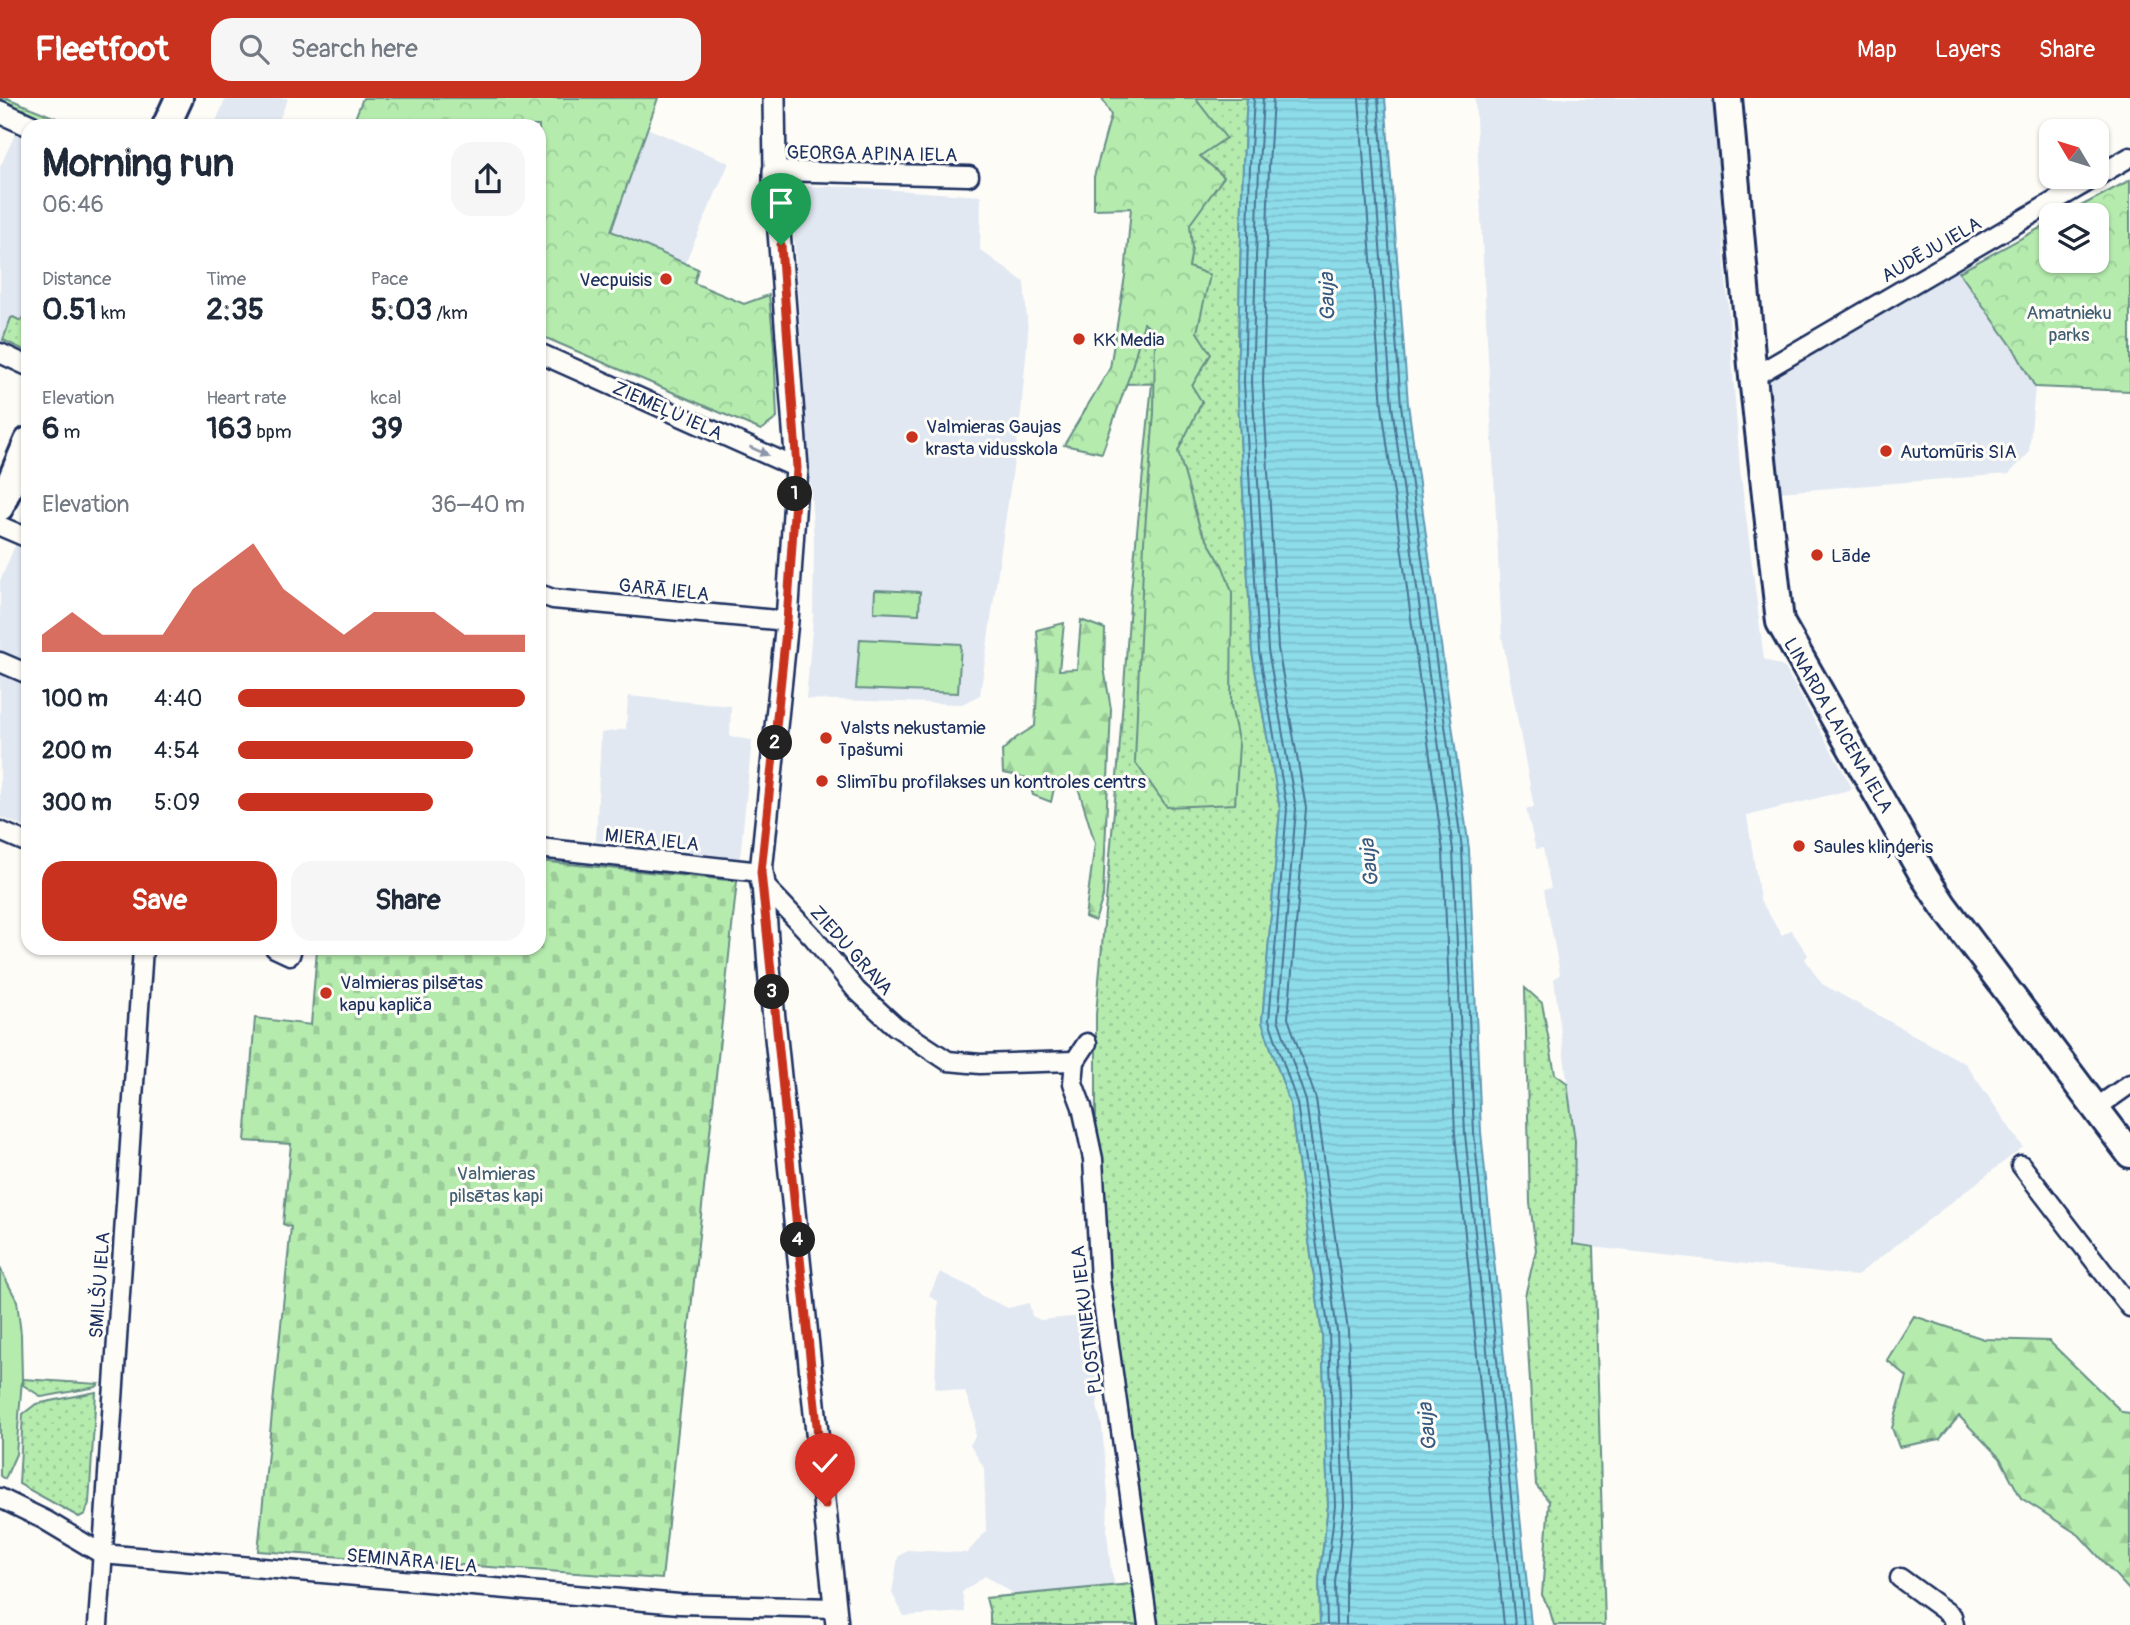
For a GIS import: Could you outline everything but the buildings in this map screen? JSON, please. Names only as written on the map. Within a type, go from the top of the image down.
[{"type":"main road","points":[[169,119],[179,98]]},
{"type":"main road","name":"LINARDA LAICENA IELA","points":[[1728,98],[1753,377],[1780,622],[1943,905],[2130,1154]]},
{"type":"main road","points":[[0,507],[21,458]]},
{"type":"street","points":[[774,98],[775,175],[797,468],[787,621],[762,878],[770,981],[836,1616]]},
{"type":"street","points":[[0,112],[21,121]]},
{"type":"street","name":"AUDĒJU IELA","points":[[1753,377],[2130,158]]},
{"type":"street","name":"GEORGA APIŅA IELA","points":[[775,175],[969,176]]},
{"type":"street","points":[[0,353],[21,363]]},
{"type":"street","name":"ZIEMEĻU IELA","points":[[546,356],[797,468]]},
{"type":"street","points":[[0,526],[21,535]]},
{"type":"street","name":"GARĀ IELA","points":[[546,596],[787,621]]},
{"type":"street","points":[[0,662],[21,671]]},
{"type":"street","points":[[0,831],[21,840]]},
{"type":"street","name":"MIERA IELA","points":[[546,849],[762,878]]},
{"type":"street","name":"ZIEDU GRAVA","points":[[762,878],[856,990],[895,1026],[948,1061],[981,1064],[1075,1061]]},
{"type":"street","name":"SMILŠU IELA","points":[[98,1625],[144,955]]},
{"type":"street","points":[[1075,1061],[1087,1043]]},
{"type":"street","name":"PLOSTNIEKU IELA","points":[[1075,1061],[1073,1083],[1082,1107],[1093,1159],[1100,1280],[1148,1625]]},
{"type":"street","points":[[2096,1108],[2130,1084]]},
{"type":"street","points":[[2021,1165],[2130,1307]]},
{"type":"street","name":"SEMINĀRA IELA","points":[[0,1498],[45,1520],[102,1554],[836,1616]]},
{"type":"street","points":[[1900,1578],[1952,1616],[1954,1625]]},
{"type":"shaded area","points":[[226,98],[288,99],[279,119],[217,119]]},
{"type":"shaded area","points":[[1475,98],[1713,98],[1740,469],[1764,659],[1785,668],[1853,789],[1747,816],[1760,900],[1782,935],[1791,930],[1808,955],[1805,959],[1822,984],[1966,1064],[2023,1147],[1856,1276],[1573,1245],[1575,1141],[1554,979],[1560,974],[1544,890],[1551,888],[1543,848],[1536,849],[1526,809],[1534,807],[1502,637]]},
{"type":"shaded area","points":[[21,121],[21,363],[0,353],[0,167]]},
{"type":"shaded area","points":[[647,128],[729,163],[685,263],[611,231]]},
{"type":"shaded area","name":"Valmieras Gaujas krasta vidusskola","points":[[791,186],[853,187],[981,196],[980,250],[1024,282],[1028,333],[1021,413],[980,695],[962,704],[806,699],[813,619],[814,541]]},
{"type":"shaded area","points":[[1952,262],[2014,349],[2035,387],[2029,453],[2009,474],[1766,493],[1753,377]]},
{"type":"shaded area","points":[[21,521],[21,825],[0,817],[0,581],[16,543]]},
{"type":"shaded area","points":[[628,696],[731,706],[730,737],[752,740],[740,858],[596,841],[601,733],[626,729]]},
{"type":"shaded area","points":[[940,1272],[1008,1308],[1029,1303],[1032,1316],[1040,1320],[1093,1315],[1100,1385],[1097,1406],[1102,1426],[1108,1496],[1107,1533],[1115,1585],[1016,1595],[985,1576],[962,1592],[965,1612],[904,1616],[892,1593],[898,1557],[907,1550],[967,1553],[986,1531],[984,1468],[970,1445],[975,1436],[975,1420],[965,1392],[935,1388],[938,1301],[929,1296]]},
{"type":"green space","points":[[0,98],[7,98],[58,119],[42,119],[0,101]]},
{"type":"green space","points":[[363,98],[658,98],[611,231],[698,269],[694,283],[744,304],[769,295],[777,418],[761,430],[546,338],[546,119],[355,119]]},
{"type":"green space","points":[[1102,98],[1195,98],[1226,138],[1200,156],[1224,177],[1190,224],[1192,249],[1189,267],[1210,275],[1197,332],[1211,354],[1192,386],[1202,402],[1178,451],[1200,528],[1223,567],[1232,592],[1231,706],[1239,745],[1235,804],[1167,807],[1135,762],[1144,542],[1154,413],[1155,333],[1144,323],[1130,374],[1102,453],[1064,445],[1110,368],[1125,276],[1131,208],[1094,209],[1094,177],[1111,115]]},
{"type":"green space","points":[[1125,98],[1247,98],[1237,382],[1252,652],[1280,809],[1262,1022],[1290,1104],[1322,1334],[1328,1506],[1319,1581],[1320,1625],[990,1625],[986,1598],[1141,1583],[1096,1281],[1096,1014],[1131,591],[1152,384],[1190,383],[1118,384],[1146,220]]},
{"type":"green space","name":"Amatnieku parks","points":[[2130,180],[2130,391],[2035,387],[2014,349],[1959,272],[2039,229],[2039,273],[2109,273],[2109,203],[2087,203]]},
{"type":"green space","points":[[11,318],[21,321],[21,349],[3,340]]},
{"type":"green space","points":[[875,590],[920,592],[919,614],[874,612]]},
{"type":"green space","points":[[1081,620],[1105,629],[1104,668],[1111,709],[1103,897],[1095,921],[1085,917],[1095,843],[1077,784],[1056,779],[1051,802],[1033,795],[1028,778],[1003,773],[1002,751],[1035,726],[1039,659],[1037,630],[1064,623],[1059,670],[1077,669]]},
{"type":"green space","points":[[860,639],[961,644],[958,693],[856,689]]},
{"type":"green space","name":"Valmieras pilsētas kapi","points":[[546,862],[737,881],[662,1579],[258,1551],[291,1227],[283,1224],[291,1144],[245,1141],[255,1018],[311,1025],[317,955],[546,955]]},
{"type":"green space","points":[[1525,988],[1542,1003],[1555,1074],[1567,1083],[1575,1141],[1573,1244],[1594,1247],[1605,1625],[1554,1625],[1542,1595],[1549,1501],[1536,1485],[1525,1296],[1536,1250],[1530,1203]]},
{"type":"green space","points":[[0,1268],[17,1301],[21,1334],[22,1379],[16,1454],[5,1479],[0,1476]]},
{"type":"green space","points":[[1914,1316],[1984,1339],[2049,1341],[2122,1412],[2130,1413],[2130,1591],[2079,1535],[2021,1498],[2000,1458],[1959,1416],[1940,1439],[1899,1447],[1892,1428],[1907,1377],[1887,1360]]},
{"type":"green space","points":[[23,1379],[99,1384],[96,1387],[42,1397],[23,1385]]},
{"type":"green space","points":[[96,1392],[89,1503],[85,1514],[79,1517],[19,1484],[23,1414],[36,1404]]},
{"type":"water","name":"Gauja","points":[[1247,98],[1385,98],[1408,404],[1469,849],[1481,1132],[1531,1625],[1320,1625],[1319,1581],[1328,1506],[1322,1334],[1290,1104],[1262,1022],[1280,809],[1252,652],[1237,382]]},
{"type":"place","name":"Vecpuisis","points":[[666,279]]},
{"type":"place","name":"KK Media","points":[[1079,339]]},
{"type":"place","name":"Valmieras Gaujas krasta vidusskola","points":[[912,437]]},
{"type":"place","name":"Automūris SIA","points":[[1886,451]]},
{"type":"place","name":"Lāde","points":[[1817,555]]},
{"type":"place","name":"Valsts nekustamie īpašumi","points":[[826,738]]},
{"type":"place","name":"Slimību profilakses un kontroles centrs","points":[[822,781]]},
{"type":"place","name":"Saules kliņģeris","points":[[1799,846]]},
{"type":"place","name":"Valmieras pilsētas kapu kapliča","points":[[326,993]]},
{"type":"route","points":[[781,245],[797,468],[787,621],[761,872],[825,1505]]}]
